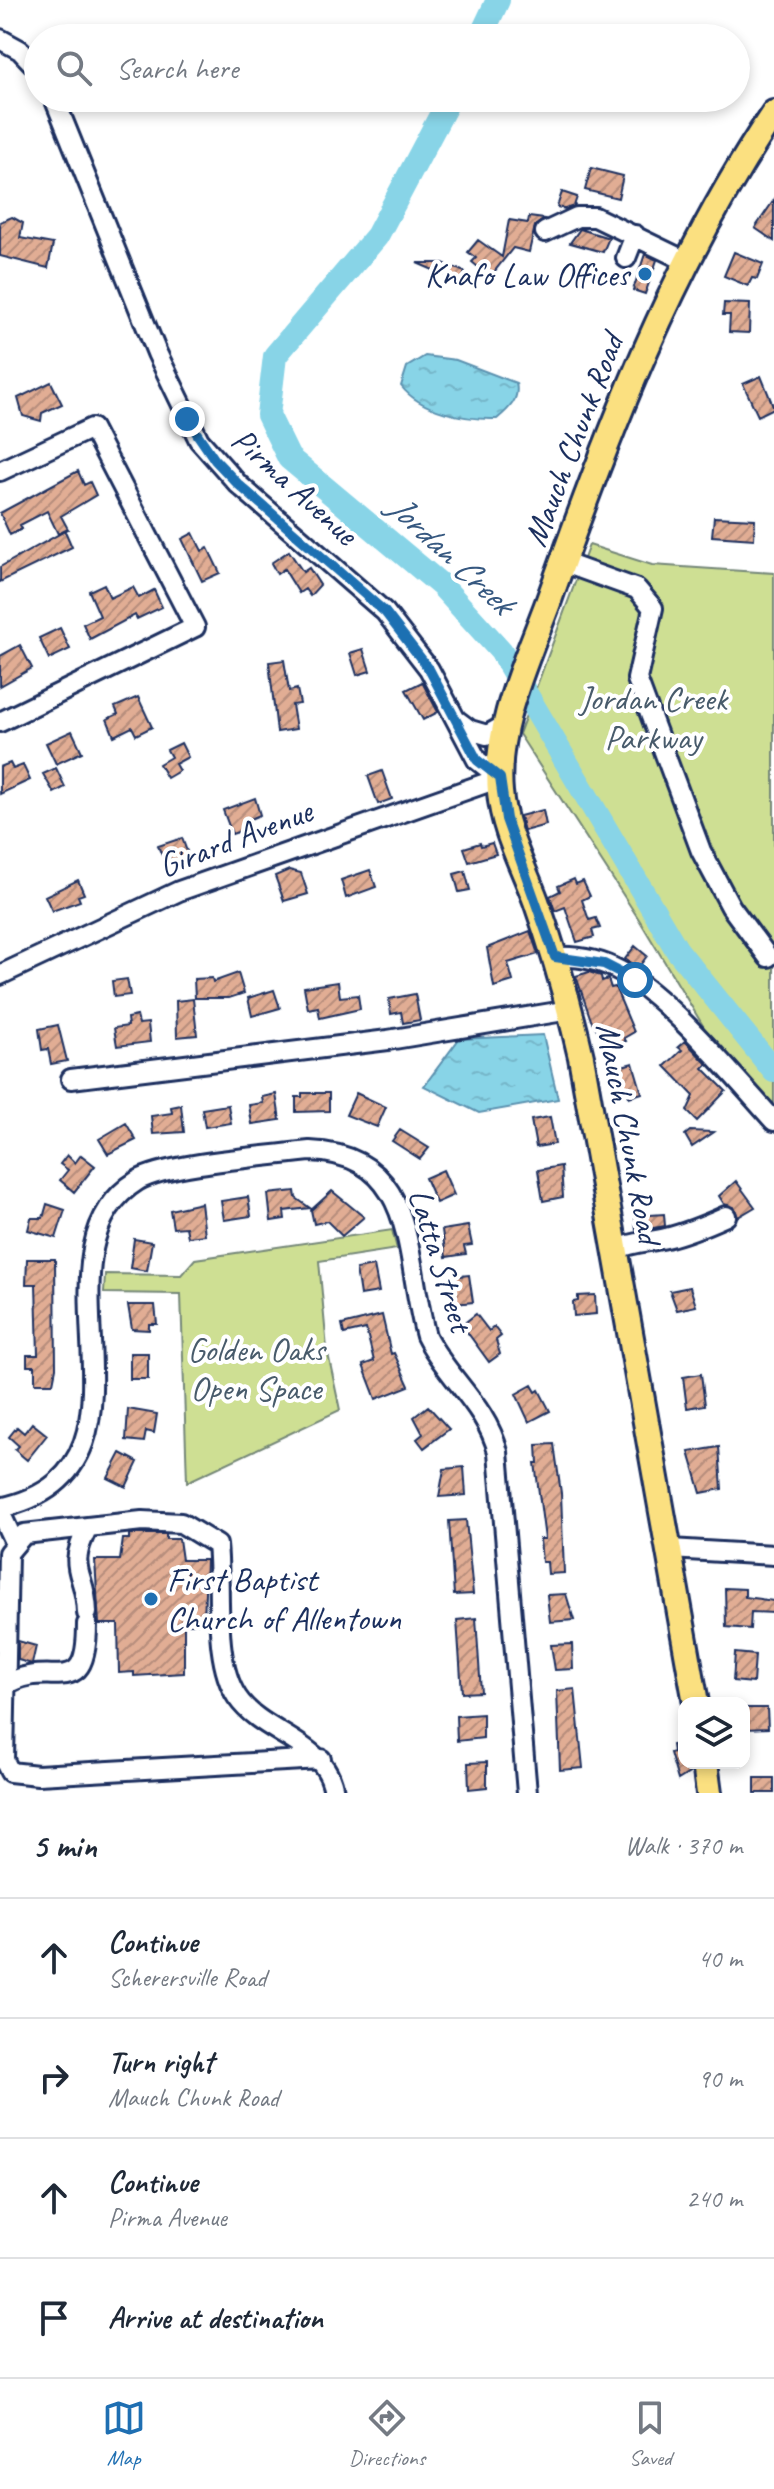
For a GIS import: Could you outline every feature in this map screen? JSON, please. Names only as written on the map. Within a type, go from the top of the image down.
[{"type":"main road","name":"Mauch Chunk Road","points":[[695,1697],[617,1249],[570,1010],[555,957],[506,819],[500,778],[505,725],[636,366],[709,216],[774,113]]},
{"type":"main road","points":[[706,1769],[709,1793]]},
{"type":"street","points":[[0,39],[24,54]]},
{"type":"street","name":"Pirma Avenue","points":[[60,112],[157,353],[199,440],[238,484],[385,612],[429,669],[477,760],[500,778]]},
{"type":"street","points":[[545,232],[577,217],[595,217],[686,261]]},
{"type":"street","points":[[626,258],[635,235]]},
{"type":"street","points":[[0,471],[92,428],[195,627],[0,722]]},
{"type":"street","points":[[562,562],[637,589],[653,608],[637,679],[701,851],[731,907],[768,957]]},
{"type":"street","points":[[458,721],[470,730],[487,735],[505,725]]},
{"type":"street","name":"Girard Avenue","points":[[0,975],[179,891],[500,778]]},
{"type":"street","points":[[555,957],[604,964],[635,980],[682,1023],[774,1121]]},
{"type":"street","points":[[71,1079],[388,1040],[570,1010]]},
{"type":"street","name":"Latta Street","points":[[0,1510],[52,1486],[67,1472],[86,1438],[92,1398],[94,1251],[105,1214],[123,1192],[152,1174],[310,1151],[331,1152],[362,1163],[386,1184],[401,1213],[426,1336],[434,1352],[482,1412],[498,1452],[527,1793]]},
{"type":"street","points":[[617,1249],[633,1242],[693,1230],[726,1216]]},
{"type":"street","points":[[0,1510],[15,1544]]},
{"type":"street","points":[[321,1759],[38,1775],[10,1772],[4,1760],[8,1553],[24,1534],[142,1521],[181,1523],[217,1545],[222,1659],[237,1697],[272,1728],[321,1759],[333,1779],[334,1793]]},
{"type":"street","points":[[4,1686],[20,1675],[75,1672],[83,1665],[87,1654],[87,1618],[82,1580],[75,1568],[75,1552],[88,1527]]},
{"type":"street","points":[[670,1549],[774,1555]]},
{"type":"street","points":[[266,1762],[274,1744],[272,1728]]},
{"type":"green space","name":"Jordan Creek Parkway","points":[[589,545],[652,565],[774,573],[774,1105],[705,1029],[640,921],[519,734]]},
{"type":"green space","name":"Golden Oaks Open Space","points":[[392,1230],[397,1249],[319,1261],[327,1349],[340,1410],[187,1482],[181,1294],[104,1293],[105,1274],[181,1275],[195,1259]]},
{"type":"water","points":[[425,356],[456,360],[516,383],[515,399],[497,419],[458,416],[432,408],[401,386],[407,367]]},
{"type":"water","points":[[543,1035],[558,1099],[479,1113],[424,1086],[459,1039]]},
{"type":"building","points":[[591,168],[623,176],[618,198],[585,190]]},
{"type":"building","points":[[562,192],[577,197],[574,206],[565,209],[557,207]]},
{"type":"building","points":[[774,200],[774,241],[755,228]]},
{"type":"building","points":[[12,217],[23,223],[20,238],[53,244],[48,268],[0,256],[0,222]]},
{"type":"building","points":[[529,217],[544,219],[535,226],[529,252],[513,248],[490,277],[472,262],[476,258],[468,252],[478,240],[502,257],[509,220],[528,223]]},
{"type":"building","points":[[580,229],[609,238],[603,252],[570,243]]},
{"type":"building","points":[[734,252],[763,264],[757,279],[752,278],[748,286],[724,276]]},
{"type":"building","name":"Knafo Law Offices","points":[[645,254],[657,260],[645,294],[633,290]]},
{"type":"building","points":[[417,263],[443,263],[465,272],[461,282]]},
{"type":"building","points":[[724,303],[750,304],[749,333],[729,332],[730,315],[723,315]]},
{"type":"building","points":[[761,376],[774,408],[758,416],[743,384]]},
{"type":"building","points":[[51,382],[62,404],[42,413],[41,421],[23,416],[18,398]]},
{"type":"building","points":[[78,471],[84,485],[90,482],[96,495],[61,516],[68,529],[58,534],[47,511],[20,525],[22,529],[10,535],[0,513]]},
{"type":"building","points":[[714,517],[755,519],[754,539],[712,536]]},
{"type":"building","points":[[65,531],[72,547],[0,582],[0,567]]},
{"type":"building","points":[[193,533],[202,551],[208,548],[220,573],[202,581],[182,539]]},
{"type":"building","points":[[289,551],[303,572],[309,568],[320,585],[310,596],[305,589],[299,593],[284,569],[277,574],[271,563]]},
{"type":"building","points":[[104,584],[110,598],[133,587],[139,598],[154,590],[162,607],[137,619],[135,615],[90,639],[83,624],[100,616],[89,591]]},
{"type":"building","points":[[60,628],[70,649],[49,659],[39,638]]},
{"type":"building","points":[[20,645],[32,668],[0,686],[0,656]]},
{"type":"building","points":[[363,649],[370,671],[357,675],[350,653]]},
{"type":"building","points":[[284,660],[289,691],[297,689],[300,704],[292,705],[296,729],[277,732],[269,662]]},
{"type":"building","points":[[422,682],[438,712],[423,720],[406,690]]},
{"type":"building","points":[[138,697],[152,727],[136,735],[132,727],[114,736],[107,719],[118,714],[115,707]]},
{"type":"building","points":[[72,731],[82,752],[56,764],[46,743]]},
{"type":"building","points":[[181,743],[188,757],[175,764],[179,771],[167,778],[159,764],[171,757],[167,750]]},
{"type":"building","points":[[10,763],[13,769],[23,765],[30,780],[0,794],[0,767]]},
{"type":"building","points":[[56,768],[65,787],[54,793],[43,774]]},
{"type":"building","points":[[382,771],[392,799],[378,804],[368,776]]},
{"type":"building","points":[[255,798],[260,815],[245,821],[247,829],[232,834],[223,810]]},
{"type":"building","points":[[543,810],[546,825],[524,831],[520,816]]},
{"type":"building","points":[[182,838],[189,857],[171,863],[169,856],[163,858],[158,846]]},
{"type":"building","points":[[480,843],[481,846],[492,843],[496,854],[469,862],[464,848]]},
{"type":"building","points":[[289,870],[301,873],[308,894],[284,901],[275,876]]},
{"type":"building","points":[[370,870],[376,887],[346,898],[341,880]]},
{"type":"building","points":[[465,871],[470,890],[459,892],[454,874]]},
{"type":"building","points":[[574,879],[576,884],[583,881],[590,896],[582,900],[589,920],[596,918],[600,928],[592,930],[594,937],[577,942],[565,907],[555,911],[550,896],[560,891],[558,886]]},
{"type":"building","points":[[78,880],[84,894],[78,896],[80,901],[52,911],[45,896]]},
{"type":"building","points":[[530,931],[538,954],[508,963],[513,981],[494,987],[487,948]]},
{"type":"building","points":[[635,946],[647,956],[638,968],[625,959]]},
{"type":"building","points":[[589,972],[601,976],[602,981],[608,979],[611,988],[615,987],[634,1032],[624,1038],[626,1041],[611,1047],[604,1033],[600,1034],[591,1020],[576,976]]},
{"type":"building","points":[[238,973],[244,993],[229,998],[195,998],[194,979],[212,978],[213,982]]},
{"type":"building","points":[[127,979],[130,995],[114,997],[112,981]]},
{"type":"building","points":[[338,982],[340,997],[358,995],[360,1009],[320,1018],[318,1007],[308,1009],[304,987]]},
{"type":"building","points":[[274,990],[280,1008],[252,1016],[248,998]]},
{"type":"building","points":[[415,994],[420,1020],[403,1023],[401,1012],[391,1014],[389,999]]},
{"type":"building","points":[[193,999],[197,1035],[177,1037],[176,1001]]},
{"type":"building","points":[[137,1016],[139,1024],[148,1023],[150,1042],[117,1046],[114,1028],[128,1026],[127,1018]]},
{"type":"building","points":[[58,1025],[67,1061],[51,1064],[48,1049],[42,1050],[39,1029]]},
{"type":"building","points":[[685,1041],[707,1064],[703,1068],[726,1091],[697,1121],[687,1111],[694,1096],[665,1066],[682,1050],[678,1047]]},
{"type":"building","points":[[633,1063],[642,1093],[629,1097],[628,1092],[622,1094],[618,1067]]},
{"type":"building","points":[[302,1093],[329,1093],[329,1111],[296,1112],[296,1097],[302,1097]]},
{"type":"building","points":[[356,1093],[386,1107],[377,1127],[346,1115]]},
{"type":"building","points":[[276,1094],[280,1120],[252,1124],[249,1105],[263,1103],[262,1097]]},
{"type":"building","points":[[181,1105],[184,1132],[153,1134],[151,1116],[172,1113],[171,1107]]},
{"type":"building","points":[[228,1105],[231,1123],[205,1127],[202,1109]]},
{"type":"building","points":[[550,1117],[555,1144],[536,1147],[531,1120]]},
{"type":"building","points":[[126,1123],[136,1140],[108,1154],[99,1139]]},
{"type":"building","points":[[400,1130],[429,1148],[420,1159],[392,1141]]},
{"type":"building","points":[[690,1131],[714,1132],[692,1147],[685,1135]]},
{"type":"building","points":[[67,1155],[75,1163],[81,1155],[95,1166],[74,1192],[60,1180],[68,1170],[60,1164]]},
{"type":"building","points":[[561,1166],[563,1197],[543,1201],[538,1170]]},
{"type":"building","points":[[443,1170],[454,1195],[436,1203],[425,1178]]},
{"type":"building","points":[[736,1181],[755,1207],[738,1217],[734,1207],[724,1204],[719,1196]]},
{"type":"building","points":[[295,1191],[296,1198],[310,1208],[284,1211],[285,1219],[271,1221],[268,1194]]},
{"type":"building","points":[[332,1191],[364,1217],[342,1236],[327,1221],[314,1224],[311,1210]]},
{"type":"building","points":[[248,1197],[251,1216],[224,1220],[221,1201]]},
{"type":"building","points":[[201,1203],[205,1235],[188,1237],[186,1227],[173,1228],[170,1210]]},
{"type":"building","points":[[47,1204],[65,1210],[56,1238],[28,1230],[31,1218],[43,1218]]},
{"type":"building","points":[[664,1214],[665,1226],[636,1231],[635,1216]]},
{"type":"building","points":[[468,1226],[472,1245],[464,1246],[466,1254],[446,1257],[442,1230]]},
{"type":"building","points":[[134,1239],[152,1242],[147,1271],[130,1268]]},
{"type":"building","points":[[27,1259],[55,1259],[56,1368],[53,1383],[35,1383],[35,1366],[27,1366],[27,1355],[38,1355],[36,1284],[26,1284]]},
{"type":"building","points":[[374,1266],[379,1292],[360,1295],[356,1269]]},
{"type":"building","points":[[469,1275],[473,1302],[455,1304],[450,1277]]},
{"type":"building","points":[[690,1287],[696,1306],[677,1310],[670,1291]]},
{"type":"building","points":[[595,1295],[596,1314],[574,1316],[573,1302],[578,1301],[578,1296]]},
{"type":"building","points":[[128,1305],[155,1305],[157,1324],[149,1324],[149,1330],[132,1329]]},
{"type":"building","points":[[476,1314],[489,1331],[494,1327],[501,1336],[496,1340],[500,1354],[489,1362],[462,1325]]},
{"type":"building","points":[[382,1315],[391,1354],[394,1353],[409,1386],[376,1399],[363,1365],[374,1361],[366,1329],[344,1334],[342,1325]]},
{"type":"building","points":[[130,1353],[148,1353],[148,1379],[130,1379]]},
{"type":"building","points":[[701,1374],[705,1405],[687,1408],[683,1377]]},
{"type":"building","points":[[532,1385],[536,1392],[539,1390],[550,1411],[529,1422],[516,1394]]},
{"type":"building","points":[[428,1406],[449,1429],[424,1448],[417,1439],[423,1434],[414,1417]]},
{"type":"building","points":[[128,1409],[157,1414],[154,1433],[146,1431],[144,1442],[126,1440]]},
{"type":"building","points":[[32,1423],[47,1435],[27,1460],[15,1450],[19,1446],[9,1437],[17,1427],[24,1433]]},
{"type":"building","points":[[554,1444],[561,1493],[564,1573],[548,1574],[547,1562],[542,1562],[540,1539],[545,1539],[535,1463],[538,1463],[537,1445]]},
{"type":"building","points":[[719,1447],[722,1489],[701,1493],[689,1452]]},
{"type":"building","points":[[121,1453],[138,1462],[126,1487],[108,1478]]},
{"type":"building","points":[[464,1467],[466,1495],[439,1497],[444,1469]]},
{"type":"building","points":[[466,1520],[473,1594],[454,1595],[449,1521]]},
{"type":"building","name":"First Baptist Church of Allentown","points":[[129,1534],[166,1534],[166,1539],[179,1539],[182,1560],[206,1560],[204,1624],[184,1624],[184,1673],[134,1676],[134,1672],[119,1673],[118,1624],[99,1624],[95,1560],[120,1560],[123,1539],[129,1539]]},
{"type":"building","points":[[725,1588],[745,1589],[745,1597],[774,1601],[774,1613],[751,1612],[750,1629],[726,1627]]},
{"type":"building","points":[[566,1594],[574,1620],[550,1622],[547,1595]]},
{"type":"building","points":[[476,1618],[481,1692],[462,1693],[457,1620]]},
{"type":"building","points":[[18,1641],[36,1646],[32,1664],[18,1660]]},
{"type":"building","points":[[572,1644],[573,1669],[555,1670],[551,1645]]},
{"type":"building","points":[[735,1653],[755,1655],[753,1683],[733,1681]]},
{"type":"building","points":[[575,1689],[583,1768],[560,1770],[557,1691]]},
{"type":"building","points":[[750,1708],[767,1708],[768,1728],[750,1729]]},
{"type":"building","points":[[483,1714],[483,1738],[457,1741],[456,1716]]},
{"type":"building","points":[[678,1744],[678,1769],[691,1769],[691,1772],[678,1780],[670,1753],[673,1752],[672,1745]]},
{"type":"building","points":[[487,1762],[487,1787],[469,1789],[468,1763]]},
{"type":"building","points":[[755,1778],[774,1778],[774,1793],[755,1793]]},
{"type":"waterway","name":"Jordan Creek","points":[[487,24],[498,0]]},
{"type":"waterway","name":"Jordan Creek","points":[[443,112],[377,236],[275,356],[268,415],[289,458],[441,585],[501,651],[677,950],[774,1071]]},
{"type":"place","name":"Knafo Law Offices","points":[[645,274]]},
{"type":"place","name":"First Baptist Church of Allentown","points":[[151,1599]]},
{"type":"route","points":[[187,419],[199,440],[238,484],[377,603],[429,669],[477,760],[500,778],[506,819],[555,957],[584,958],[604,964],[635,980]]}]
